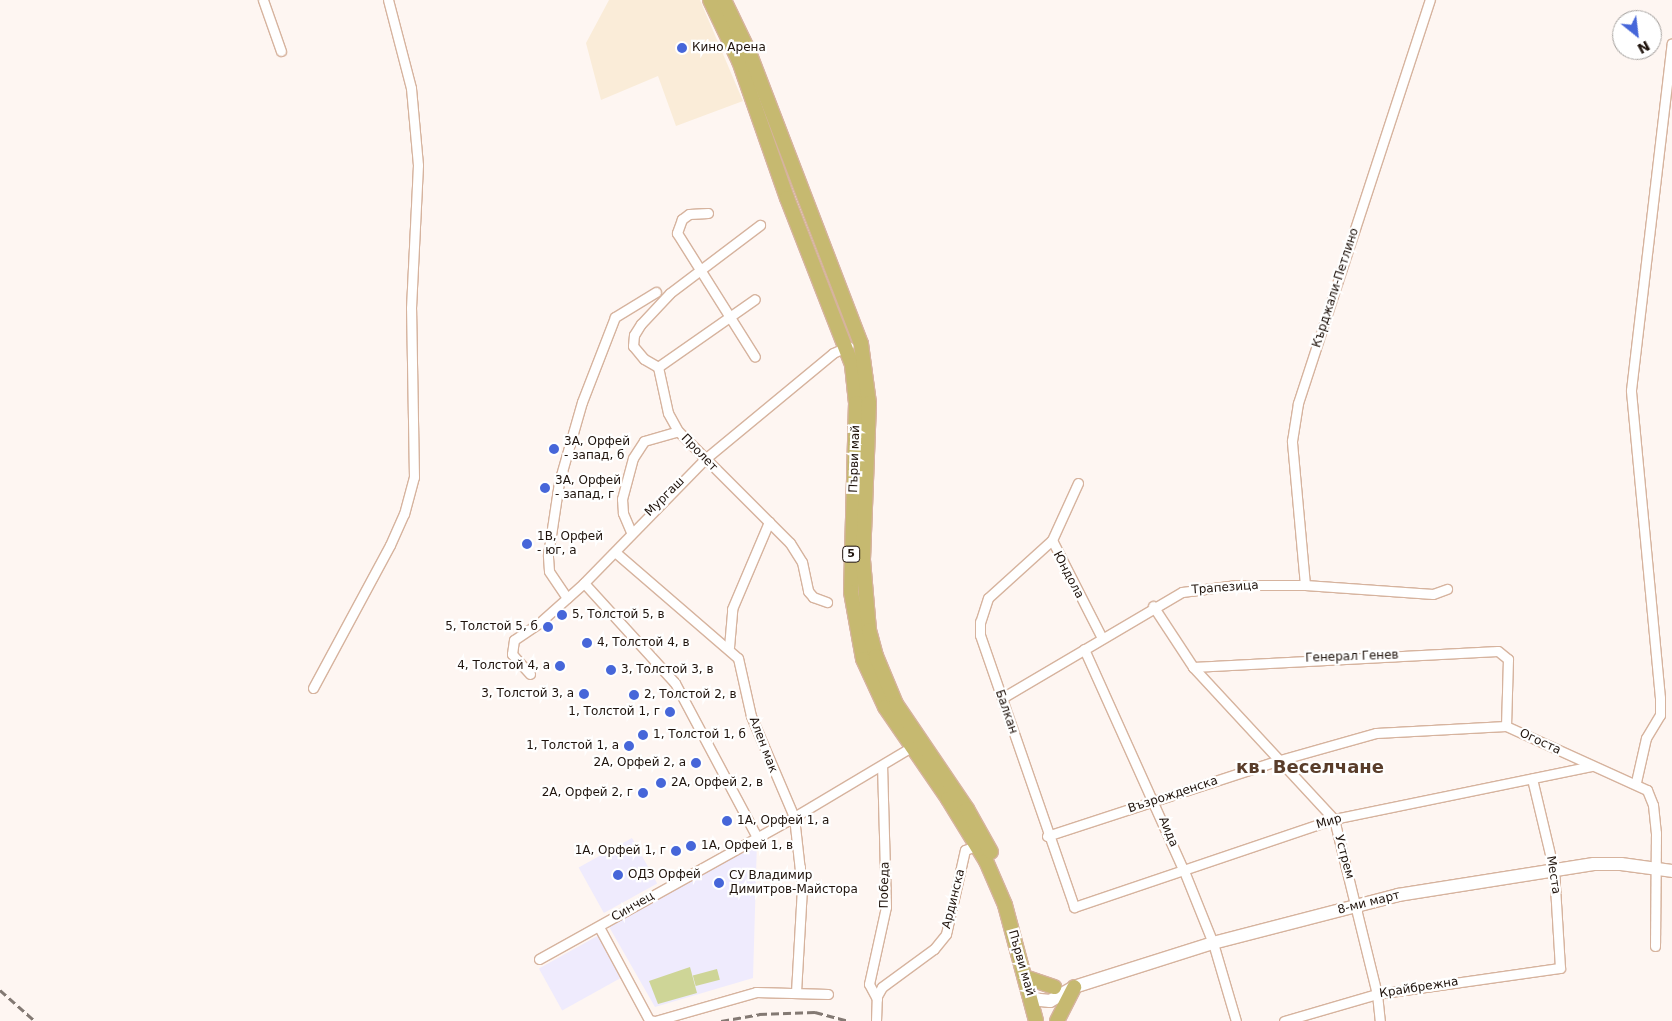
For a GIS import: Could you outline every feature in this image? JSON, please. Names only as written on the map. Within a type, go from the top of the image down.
[{"type":"main road","name":"Първи май","points":[[710,0],[740,61],[787,198],[846,347],[856,403],[851,560],[856,624],[870,679],[915,745],[978,845],[1005,905],[1036,1021]]},
{"type":"main road","name":"Първи май","points":[[724,0],[748,52],[861,344],[869,403],[863,560],[869,630],[889,690],[915,745],[984,836],[1004,884],[1005,905]]},
{"type":"main road","name":"8-ми март","points":[[1074,987],[1213,943],[1356,905],[1467,883],[1621,864],[1672,871]]},
{"type":"main road","points":[[1025,977],[1054,987],[1074,987]]},
{"type":"main road","points":[[1031,999],[1054,987]]},
{"type":"main road","points":[[1031,999],[1050,1001],[1074,987]]},
{"type":"main road","points":[[1056,1021],[1074,987]]},
{"type":"street","points":[[263,0],[281,51]]},
{"type":"street","points":[[313,688],[390,545],[404,514],[414,477],[411,308],[418,165],[412,88],[388,0]]},
{"type":"street","name":"Кърджали-Петлино","points":[[1305,585],[1292,441],[1298,403],[1430,0]]},
{"type":"street","points":[[1654,946],[1656,833],[1653,805],[1647,790],[1636,782],[1646,738],[1660,715],[1631,390],[1672,43]]},
{"type":"street","points":[[708,213],[690,214],[678,225],[680,240],[755,357]]},
{"type":"street","points":[[755,299],[729,315],[658,367],[637,353],[633,346],[634,335],[660,302],[700,269],[760,225]]},
{"type":"street","points":[[567,598],[549,571],[548,555],[559,482],[579,411],[615,318],[656,292]]},
{"type":"street","name":"Мургаш","points":[[530,674],[512,654],[511,644],[584,583],[705,459],[833,353],[846,347],[861,344]]},
{"type":"street","name":"Пролет","points":[[658,367],[668,413],[678,431],[797,552],[808,591],[813,597],[827,602]]},
{"type":"street","points":[[632,532],[623,513],[622,499],[633,458],[644,441],[678,431]]},
{"type":"street","name":"Юндола","points":[[1078,483],[1052,540],[1102,638]]},
{"type":"street","points":[[729,647],[732,608],[769,522]]},
{"type":"street","name":"Балкан","points":[[1052,540],[988,598],[980,622],[980,635],[1047,836],[1074,907]]},
{"type":"street","name":"Ален мак","points":[[615,552],[729,647],[738,658],[751,716],[794,817],[802,888],[796,993]]},
{"type":"street","points":[[584,583],[676,683],[757,837]]},
{"type":"street","name":"Трапезица","points":[[1002,698],[1170,596],[1202,588],[1305,585],[1433,594],[1447,589]]},
{"type":"street","name":"Устрем","points":[[1153,606],[1193,667],[1334,819],[1377,994],[1380,1021]]},
{"type":"street","name":"Аида","points":[[1084,649],[1184,871],[1213,943],[1236,1021]]},
{"type":"street","name":"Генерал Генев","points":[[1193,667],[1498,651],[1508,659]]},
{"type":"street","name":"Огоста","points":[[1508,659],[1506,726],[1592,766],[1636,782]]},
{"type":"street","name":"Възрожденска","points":[[1047,836],[1280,760],[1376,733],[1506,726]]},
{"type":"street","name":"Синчец","points":[[540,959],[794,817],[915,745]]},
{"type":"street","name":"Победа","points":[[877,999],[869,984],[886,907],[882,766]]},
{"type":"street","name":"Мир","points":[[1074,907],[1334,819],[1592,766]]},
{"type":"street","name":"Места","points":[[1532,779],[1554,871],[1562,963],[1556,971]]},
{"type":"street","name":"Ардинска","points":[[877,999],[887,982],[934,949],[946,934],[965,850],[978,845]]},
{"type":"street","points":[[599,927],[649,1020],[655,1021],[756,992],[828,994]]},
{"type":"street","name":"Крайбрежна","points":[[1284,1021],[1377,994],[1556,971]]},
{"type":"street","points":[[876,1021],[877,999]]},
{"type":"shaded area","points":[[609,0],[700,0],[743,101],[676,126],[658,76],[601,100],[586,43]]},
{"type":"shaded area","name":"ОДЗ Орфей","points":[[632,838],[657,883],[604,913],[579,868]]},
{"type":"shaded area","name":"СУ Владимир Димитров-Майстора","points":[[757,841],[753,978],[655,1007],[608,925]]},
{"type":"shaded area","points":[[601,934],[624,976],[562,1010],[539,968]]},
{"type":"green space","points":[[690,967],[697,993],[658,1004],[649,981]]},
{"type":"green space","points":[[717,969],[720,980],[696,986],[693,975]]},
{"type":"railway","points":[[0,990],[35,1021]]},
{"type":"railway","points":[[721,1021],[759,1014],[815,1012],[849,1021]]},
{"type":"place","name":"Кино Арена","points":[[682,48]]},
{"type":"place","name":"3А, Орфей - запад, б","points":[[554,449]]},
{"type":"place","name":"3А, Орфей - запад, г","points":[[545,488]]},
{"type":"place","name":"1В, Орфей - юг, а","points":[[527,544]]},
{"type":"place","name":"5, Толстой 5, в","points":[[562,615]]},
{"type":"place","name":"5, Толстой 5, б","points":[[548,627]]},
{"type":"place","name":"4, Толстой 4, в","points":[[587,643]]},
{"type":"place","name":"4, Толстой 4, а","points":[[560,666]]},
{"type":"place","name":"3, Толстой 3, в","points":[[611,670]]},
{"type":"place","name":"3, Толстой 3, а","points":[[584,694]]},
{"type":"place","name":"2, Толстой 2, в","points":[[634,695]]},
{"type":"place","name":"1, Толстой 1, г","points":[[670,712]]},
{"type":"place","name":"1, Толстой 1, б","points":[[643,735]]},
{"type":"place","name":"1, Толстой 1, а","points":[[629,746]]},
{"type":"place","name":"2А, Орфей 2, а","points":[[696,763]]},
{"type":"place","name":"2А, Орфей 2, в","points":[[661,783]]},
{"type":"place","name":"2А, Орфей 2, г","points":[[643,793]]},
{"type":"place","name":"1А, Орфей 1, а","points":[[727,821]]},
{"type":"place","name":"1А, Орфей 1, в","points":[[691,846]]},
{"type":"place","name":"1А, Орфей 1, г","points":[[676,851]]},
{"type":"place","name":"ОДЗ Орфей","points":[[618,875]]},
{"type":"place","name":"СУ Владимир Димитров-Майстора","points":[[719,883]]},
{"type":"district","name":"кв. Веселчане","points":[[1310,767]]}]
